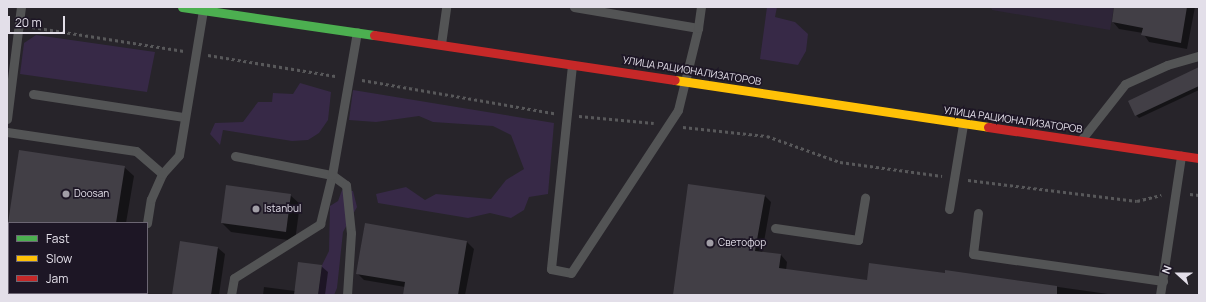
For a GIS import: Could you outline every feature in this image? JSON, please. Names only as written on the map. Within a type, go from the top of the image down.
[{"type":"main road","name":"УЛИЦА РАЦИОНАЛИЗАТОРОВ","points":[[182,7],[441,44],[963,124],[1199,158]]},
{"type":"lane","points":[[7,119],[21,7]]},
{"type":"lane","points":[[441,44],[446,7]]},
{"type":"lane","points":[[574,7],[698,28]]},
{"type":"lane","points":[[572,64],[551,269],[570,273],[657,145],[668,124],[678,110],[698,28],[701,7]]},
{"type":"lane","points":[[147,222],[151,199],[162,174],[179,155],[184,117],[203,10]]},
{"type":"lane","points":[[231,295],[234,278],[320,224],[332,175],[357,32]]},
{"type":"lane","points":[[1081,140],[1125,84],[1167,65],[1199,56]]},
{"type":"lane","points":[[33,94],[184,117]]},
{"type":"lane","points":[[949,210],[963,124]]},
{"type":"lane","points":[[7,132],[136,150],[162,174]]},
{"type":"lane","points":[[235,156],[332,175],[346,185],[351,233],[347,295]]},
{"type":"lane","points":[[1160,295],[1181,156]]},
{"type":"lane","points":[[776,228],[858,240],[865,198]]},
{"type":"lane","points":[[978,213],[973,254],[1163,281]]},
{"type":"path","points":[[19,25],[195,52],[567,115],[668,124],[767,136],[840,162],[1137,201],[1176,192],[1199,195]]},
{"type":"shaded area","points":[[767,7],[777,7],[775,17],[795,22],[808,34],[806,51],[798,65],[760,59]]},
{"type":"shaded area","points":[[991,7],[1114,7],[1110,30],[992,10]]},
{"type":"shaded area","points":[[36,35],[155,52],[147,92],[20,74],[24,43]]},
{"type":"shaded area","points":[[300,83],[331,92],[328,120],[319,133],[308,140],[292,141],[223,130],[220,145],[210,134],[215,123],[243,122],[258,102],[272,102],[273,93],[293,94]]},
{"type":"shaded area","points":[[353,90],[554,123],[548,194],[529,197],[524,210],[511,218],[490,213],[468,218],[378,203],[376,194],[406,187],[425,200],[436,194],[491,199],[506,180],[524,169],[511,135],[493,126],[433,122],[419,116],[376,122],[349,120]]},
{"type":"shaded area","points":[[342,190],[353,191],[357,207],[343,232],[337,288],[334,295],[318,295],[322,265],[329,251],[330,206],[338,201]]},
{"type":"building","points":[[1114,7],[1187,7],[1181,43],[1141,35],[1143,28],[1112,22]]},
{"type":"building","points":[[1199,67],[1199,86],[1135,116],[1128,101]]},
{"type":"building","name":"Doosan","points":[[19,150],[125,166],[116,222],[8,222]]},
{"type":"building","points":[[688,184],[765,195],[755,251],[781,254],[779,268],[867,280],[869,263],[945,273],[945,270],[1057,286],[1057,295],[673,295]]},
{"type":"building","name":"Istanbul","points":[[226,185],[291,194],[286,232],[221,223]]},
{"type":"building","points":[[365,223],[467,241],[458,295],[403,295],[405,282],[356,274]]},
{"type":"building","points":[[180,241],[218,247],[211,295],[172,295]]},
{"type":"building","points":[[298,262],[322,265],[318,295],[294,295]]},
{"type":"traffic: fast","points":[[182,7],[374,35]]},
{"type":"traffic: slow","points":[[675,80],[988,127]]},
{"type":"traffic: jam","points":[[374,35],[675,80]]},
{"type":"traffic: jam","points":[[988,127],[1199,158]]},
{"type":"place","name":"Doosan","points":[[66,194]]},
{"type":"place","name":"Istanbul","points":[[256,209]]},
{"type":"place","name":"Светофор","points":[[710,243]]}]
